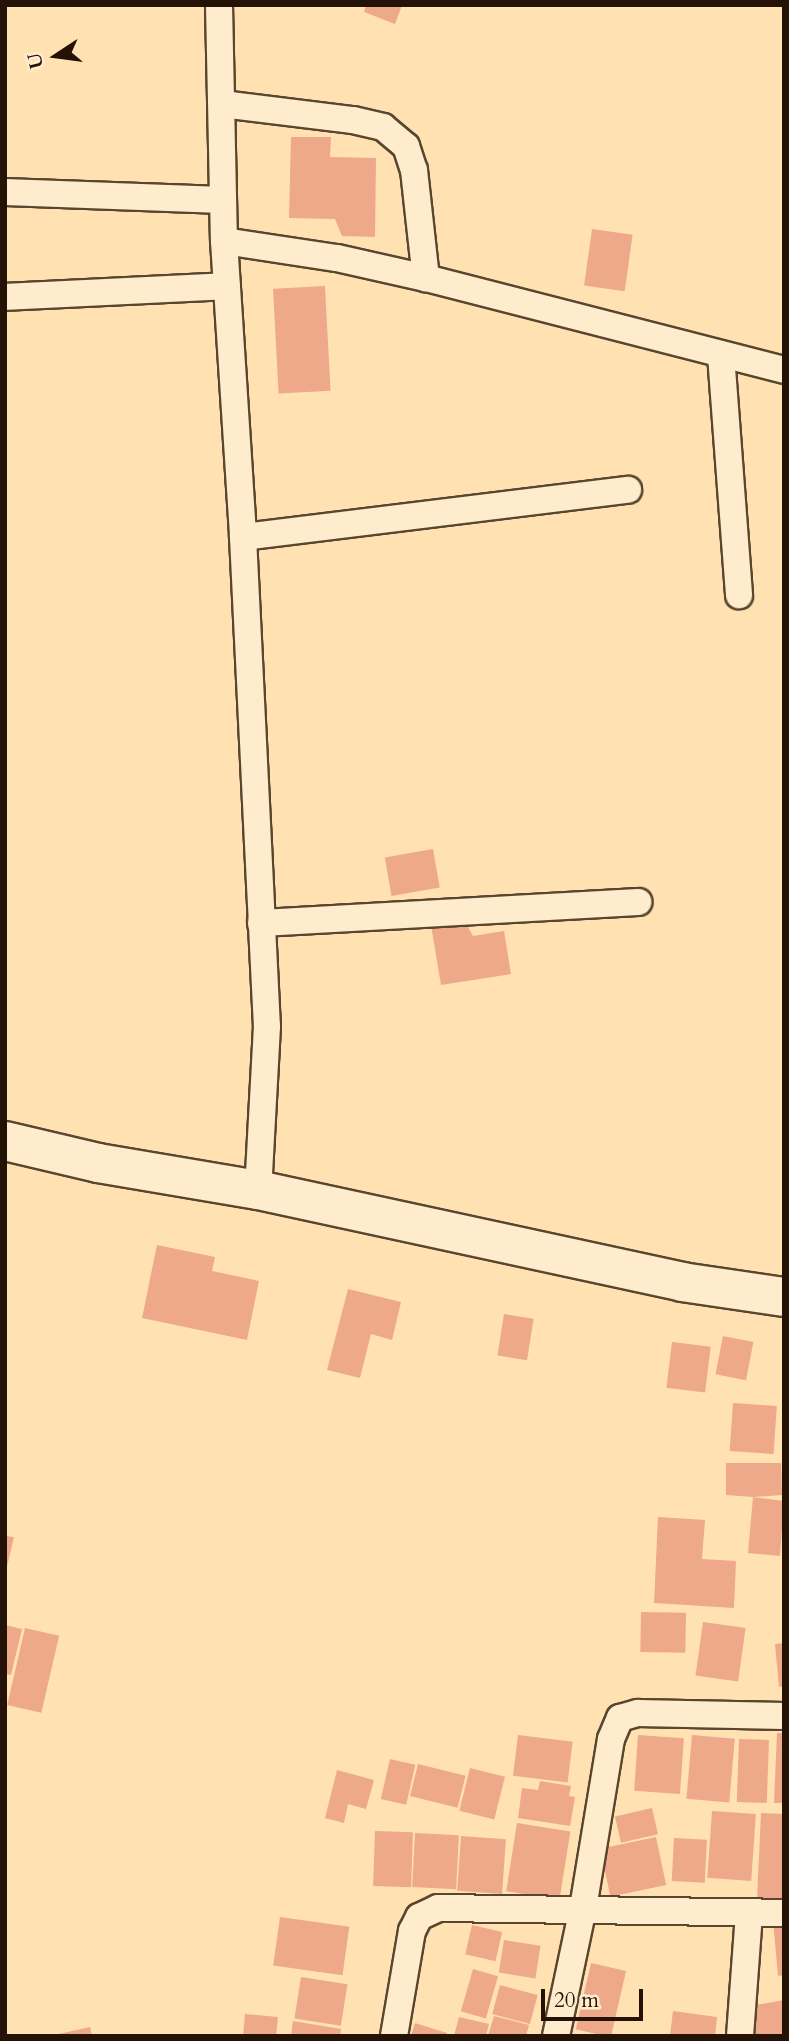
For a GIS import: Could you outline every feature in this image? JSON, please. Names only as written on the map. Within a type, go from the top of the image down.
[{"type":"street","points":[[219,5],[223,241],[243,537],[267,1027],[258,1190]]},
{"type":"street","points":[[222,104],[363,122],[383,127],[406,146],[414,170],[426,278]]},
{"type":"street","points":[[5,192],[223,200]]},
{"type":"street","points":[[223,241],[337,258],[426,278],[784,370]]},
{"type":"street","points":[[5,297],[227,286]]},
{"type":"street","points":[[721,355],[738,595]]},
{"type":"street","points":[[243,537],[628,490]]},
{"type":"street","points":[[261,923],[638,902]]},
{"type":"street","points":[[5,1141],[98,1163],[258,1190],[682,1282],[784,1297]]},
{"type":"street","points":[[556,2036],[583,1908],[611,1739],[620,1718],[638,1713],[784,1716]]},
{"type":"street","points":[[394,2036],[412,1931],[419,1917],[438,1908],[784,1913]]},
{"type":"street","points":[[740,2036],[748,1914]]},
{"type":"building","points":[[366,5],[402,5],[395,24],[364,12]]},
{"type":"building","points":[[291,137],[331,137],[330,157],[376,158],[375,237],[342,236],[335,219],[289,218]]},
{"type":"building","points":[[592,229],[633,235],[625,291],[584,285]]},
{"type":"building","points":[[325,286],[330,391],[279,394],[273,289]]},
{"type":"building","points":[[433,849],[440,887],[392,896],[385,858]]},
{"type":"building","points":[[464,920],[473,936],[504,931],[511,974],[441,985],[431,925]]},
{"type":"building","points":[[157,1245],[215,1257],[212,1271],[259,1281],[247,1340],[142,1318]]},
{"type":"building","points":[[348,1289],[401,1302],[392,1340],[371,1334],[360,1378],[327,1370]]},
{"type":"building","points":[[504,1314],[534,1319],[527,1360],[497,1355]]},
{"type":"building","points":[[723,1336],[753,1342],[746,1380],[716,1374]]},
{"type":"building","points":[[672,1342],[711,1347],[705,1392],[666,1388]]},
{"type":"building","points":[[733,1403],[777,1406],[774,1454],[730,1451]]},
{"type":"building","points":[[726,1463],[781,1463],[782,1495],[726,1495]]},
{"type":"building","points":[[753,1497],[784,1501],[780,1556],[748,1553]]},
{"type":"building","points":[[658,1517],[705,1520],[702,1559],[736,1561],[734,1608],[654,1603]]},
{"type":"building","points":[[5,1536],[14,1537],[6,1571],[5,1571]]},
{"type":"building","points":[[641,1612],[686,1613],[685,1653],[640,1652]]},
{"type":"building","points":[[703,1622],[746,1628],[738,1681],[695,1675]]},
{"type":"building","points":[[5,1625],[22,1629],[11,1675],[5,1674]]},
{"type":"building","points":[[25,1628],[59,1636],[41,1713],[7,1705]]},
{"type":"building","points":[[784,1643],[784,1686],[779,1687],[775,1644]]},
{"type":"building","points":[[777,1733],[784,1733],[784,1803],[774,1803]]},
{"type":"building","points":[[518,1735],[573,1742],[568,1782],[513,1776]]},
{"type":"building","points":[[638,1735],[684,1738],[680,1794],[634,1791]]},
{"type":"building","points":[[692,1735],[735,1739],[729,1803],[686,1799]]},
{"type":"building","points":[[739,1739],[769,1740],[767,1803],[737,1802]]},
{"type":"building","points":[[390,1759],[415,1765],[406,1805],[381,1799]]},
{"type":"building","points":[[418,1764],[466,1776],[458,1808],[410,1796]]},
{"type":"building","points":[[470,1768],[505,1777],[494,1819],[459,1811]]},
{"type":"building","points":[[337,1770],[374,1780],[366,1809],[348,1804],[344,1823],[325,1818]]},
{"type":"building","points":[[540,1781],[571,1786],[569,1796],[575,1797],[570,1826],[518,1818],[522,1788],[538,1790]]},
{"type":"building","points":[[652,1808],[658,1834],[621,1843],[615,1817]]},
{"type":"building","points":[[712,1811],[756,1814],[751,1881],[707,1878]]},
{"type":"building","points":[[761,1813],[784,1814],[784,1901],[757,1900]]},
{"type":"building","points":[[517,1823],[570,1831],[560,1900],[506,1891]]},
{"type":"building","points":[[375,1831],[413,1832],[411,1887],[373,1886]]},
{"type":"building","points":[[415,1833],[459,1835],[456,1889],[412,1887]]},
{"type":"building","points":[[461,1836],[506,1839],[502,1894],[457,1891]]},
{"type":"building","points":[[656,1837],[666,1885],[610,1897],[600,1849]]},
{"type":"building","points":[[674,1838],[707,1840],[705,1883],[672,1881]]},
{"type":"building","points":[[280,1917],[349,1927],[342,1975],[273,1966]]},
{"type":"building","points":[[784,1919],[784,1975],[778,1976],[773,1920]]},
{"type":"building","points":[[472,1925],[502,1932],[495,1961],[465,1954]]},
{"type":"building","points":[[504,1940],[541,1946],[535,1978],[499,1973]]},
{"type":"building","points":[[591,1963],[626,1971],[611,2036],[576,2029]]},
{"type":"building","points":[[473,1969],[498,1976],[486,2018],[461,2011]]},
{"type":"building","points":[[301,1977],[347,1984],[341,2026],[294,2018]]},
{"type":"building","points":[[500,1985],[538,1995],[530,2024],[492,2014]]},
{"type":"building","points":[[784,2000],[784,2036],[755,2036],[750,2006]]},
{"type":"building","points":[[673,2011],[717,2017],[715,2036],[670,2036]]},
{"type":"building","points":[[245,2014],[278,2017],[276,2036],[243,2036]]},
{"type":"building","points":[[494,2016],[529,2025],[526,2036],[488,2036]]},
{"type":"building","points":[[459,2017],[489,2024],[486,2036],[454,2036]]},
{"type":"building","points":[[293,2021],[341,2029],[340,2036],[291,2036]]},
{"type":"building","points":[[415,2023],[447,2033],[446,2036],[411,2036]]},
{"type":"building","points":[[90,2027],[92,2036],[54,2036],[54,2035]]}]
